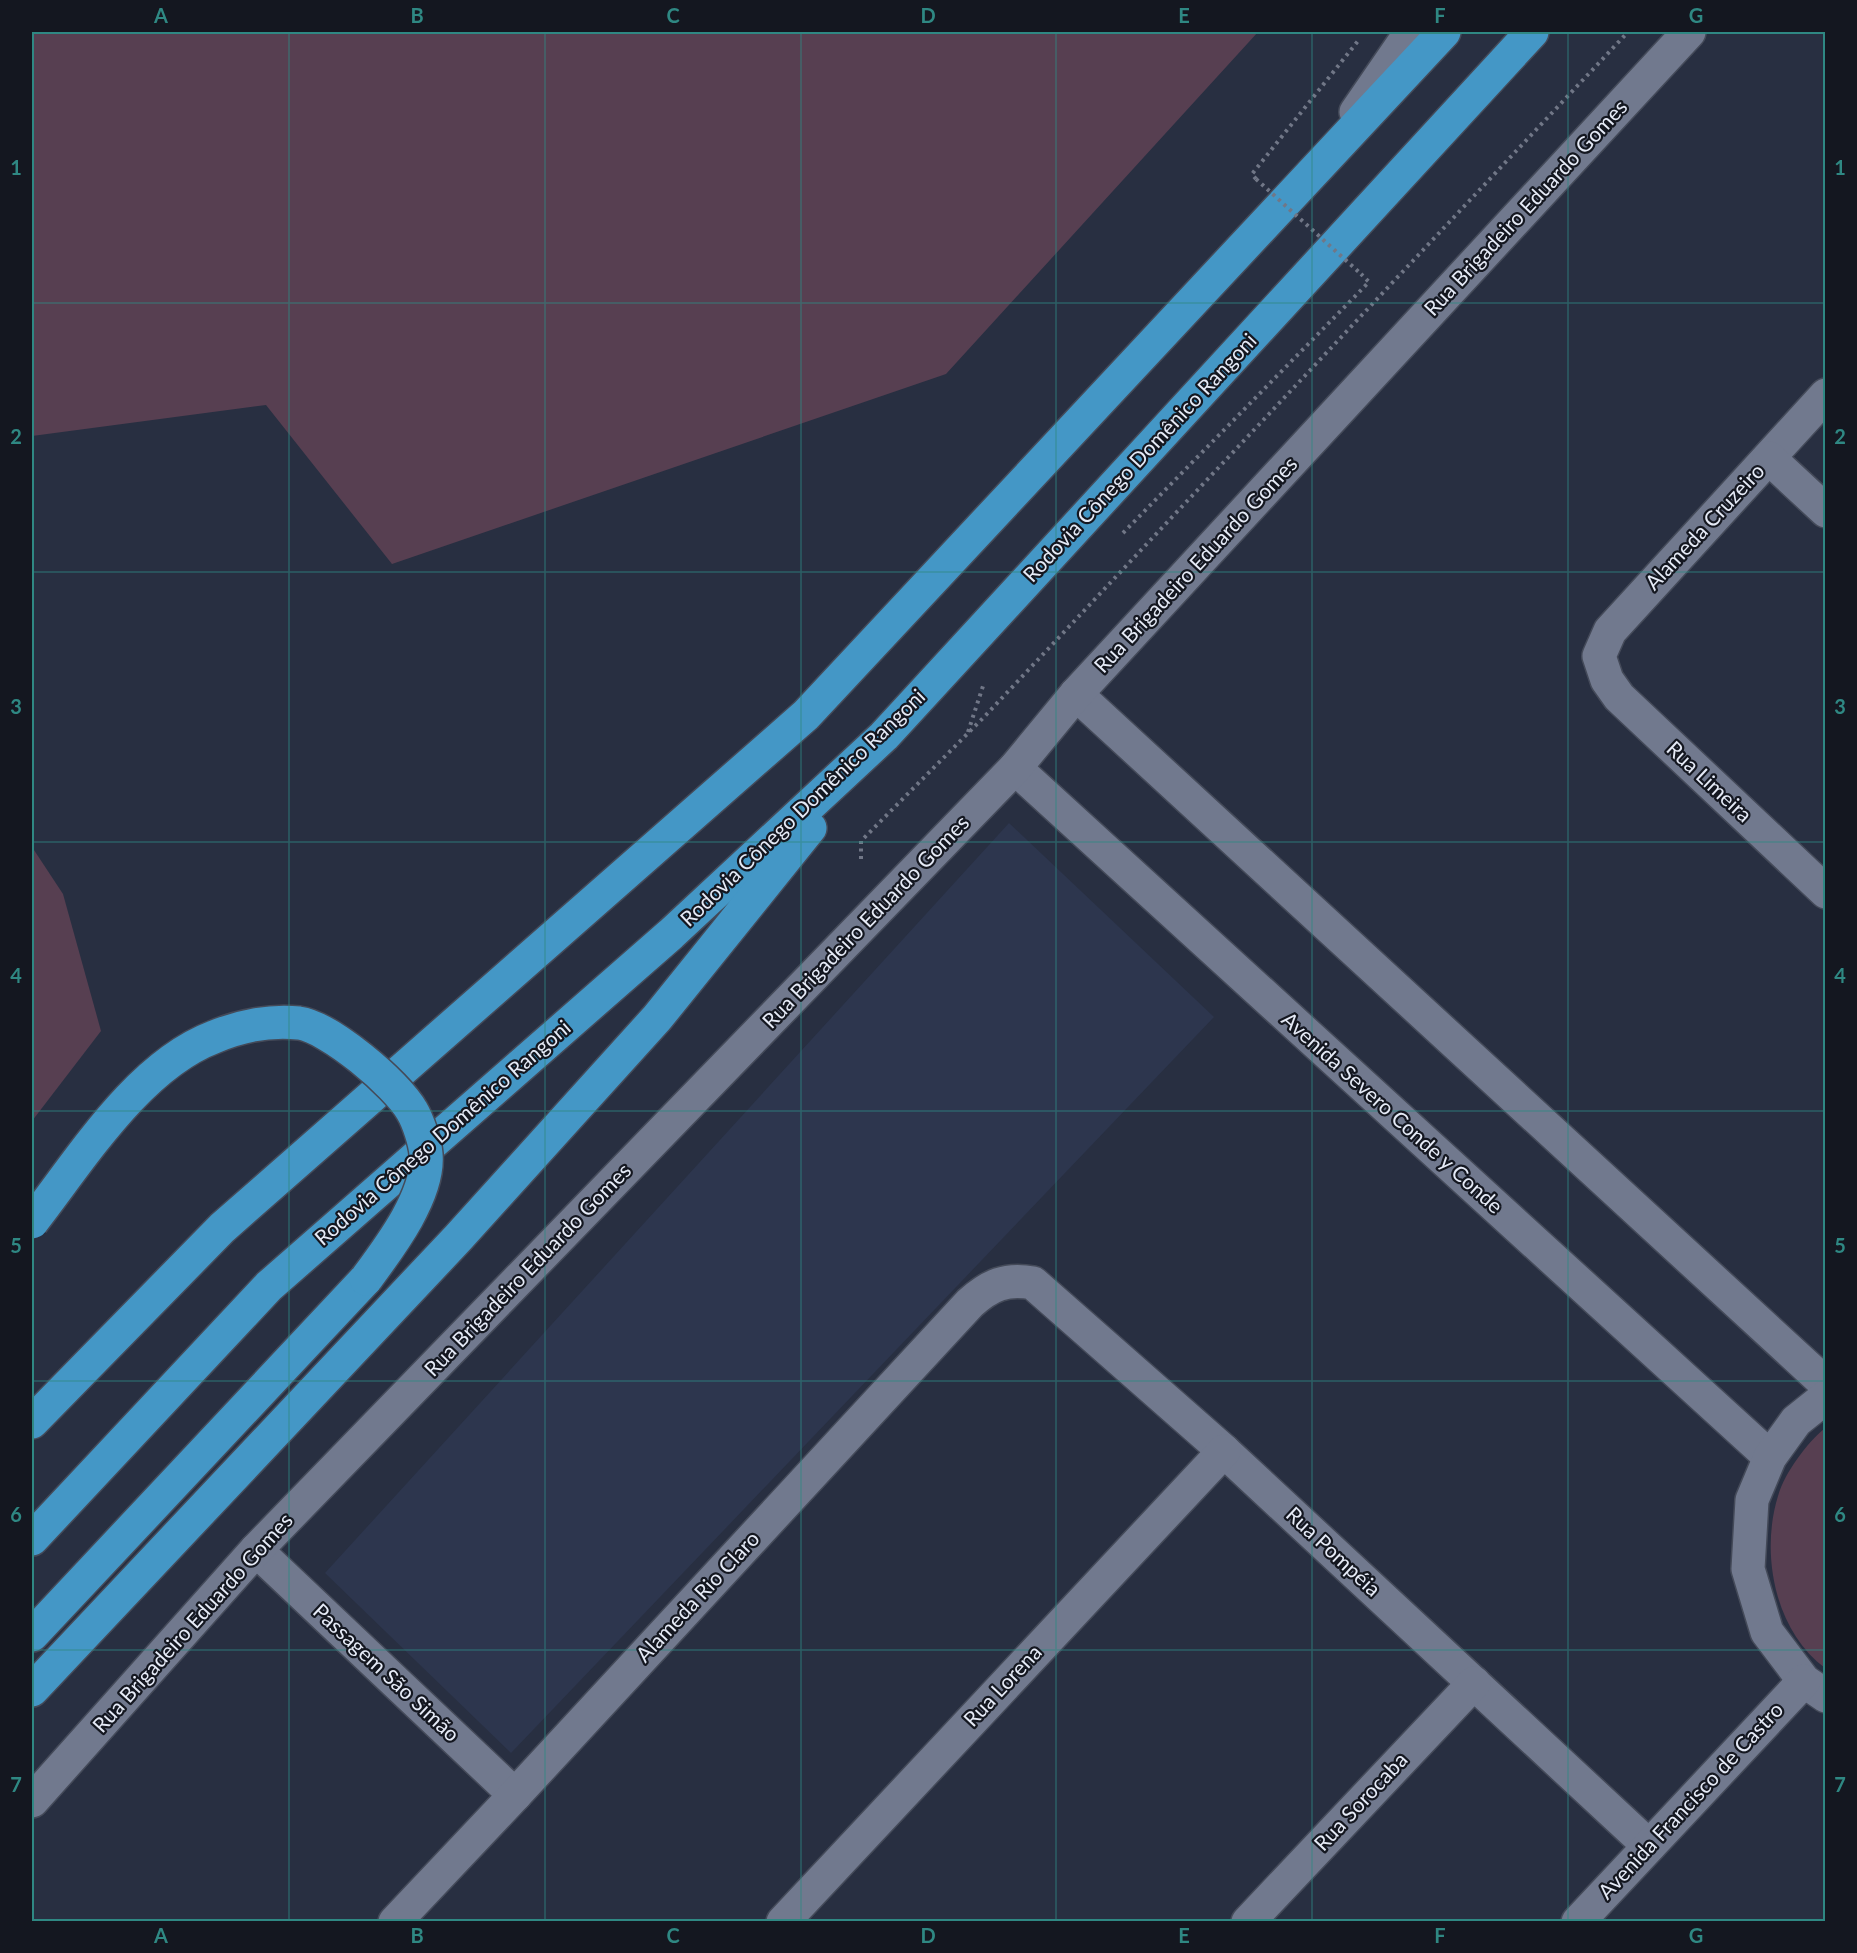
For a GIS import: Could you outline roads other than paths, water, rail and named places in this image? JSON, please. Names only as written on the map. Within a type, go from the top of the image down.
[{"type":"highway","points":[[32,1422],[222,1228],[806,715],[1444,32]]},
{"type":"highway","name":"Rodovia Cônego Domênico Rangoni","points":[[32,1539],[268,1286],[671,934],[884,736],[1532,32]]},
{"type":"highway","points":[[32,1690],[458,1238],[657,1018],[884,736]]},
{"type":"highway","points":[[32,1222],[135,1091],[171,1060],[214,1037],[268,1022],[301,1023],[327,1033],[374,1069],[412,1110],[426,1154],[420,1191],[388,1250],[366,1279],[32,1635]]},
{"type":"street","points":[[1318,169],[1411,32]]},
{"type":"street","name":"Rua Brigadeiro Eduardo Gomes","points":[[32,1801],[256,1550],[1015,768],[1076,694],[1689,32]]},
{"type":"street","name":"Alameda Cruzeiro","points":[[1601,666],[1599,656],[1610,631],[1826,395]]},
{"type":"street","points":[[1769,458],[1826,511]]},
{"type":"street","name":"Rua Limeira","points":[[1601,666],[1607,680],[1631,710],[1826,892]]},
{"type":"street","points":[[1076,694],[1826,1383]]},
{"type":"street","name":"Avenida Severo Conde y Conde","points":[[1015,768],[1770,1457]]},
{"type":"street","name":"Rua Pompéia","points":[[1005,1280],[1034,1283],[1224,1451],[1649,1846]]},
{"type":"street","name":"Alameda Rio Claro","points":[[399,1920],[970,1303],[982,1292],[1005,1280]]},
{"type":"street","points":[[1815,1688],[1767,1632],[1748,1569],[1752,1500],[1770,1457],[1796,1421],[1826,1397]]},
{"type":"street","name":"Rua Lorena","points":[[783,1922],[1224,1451]]},
{"type":"street","name":"Passagem São Simão","points":[[256,1550],[516,1795]]},
{"type":"street","name":"Rua Sorocaba","points":[[1248,1922],[1473,1683]]},
{"type":"street","name":"Avenida Francisco de Castro","points":[[1578,1922],[1649,1846],[1815,1688]]}]
